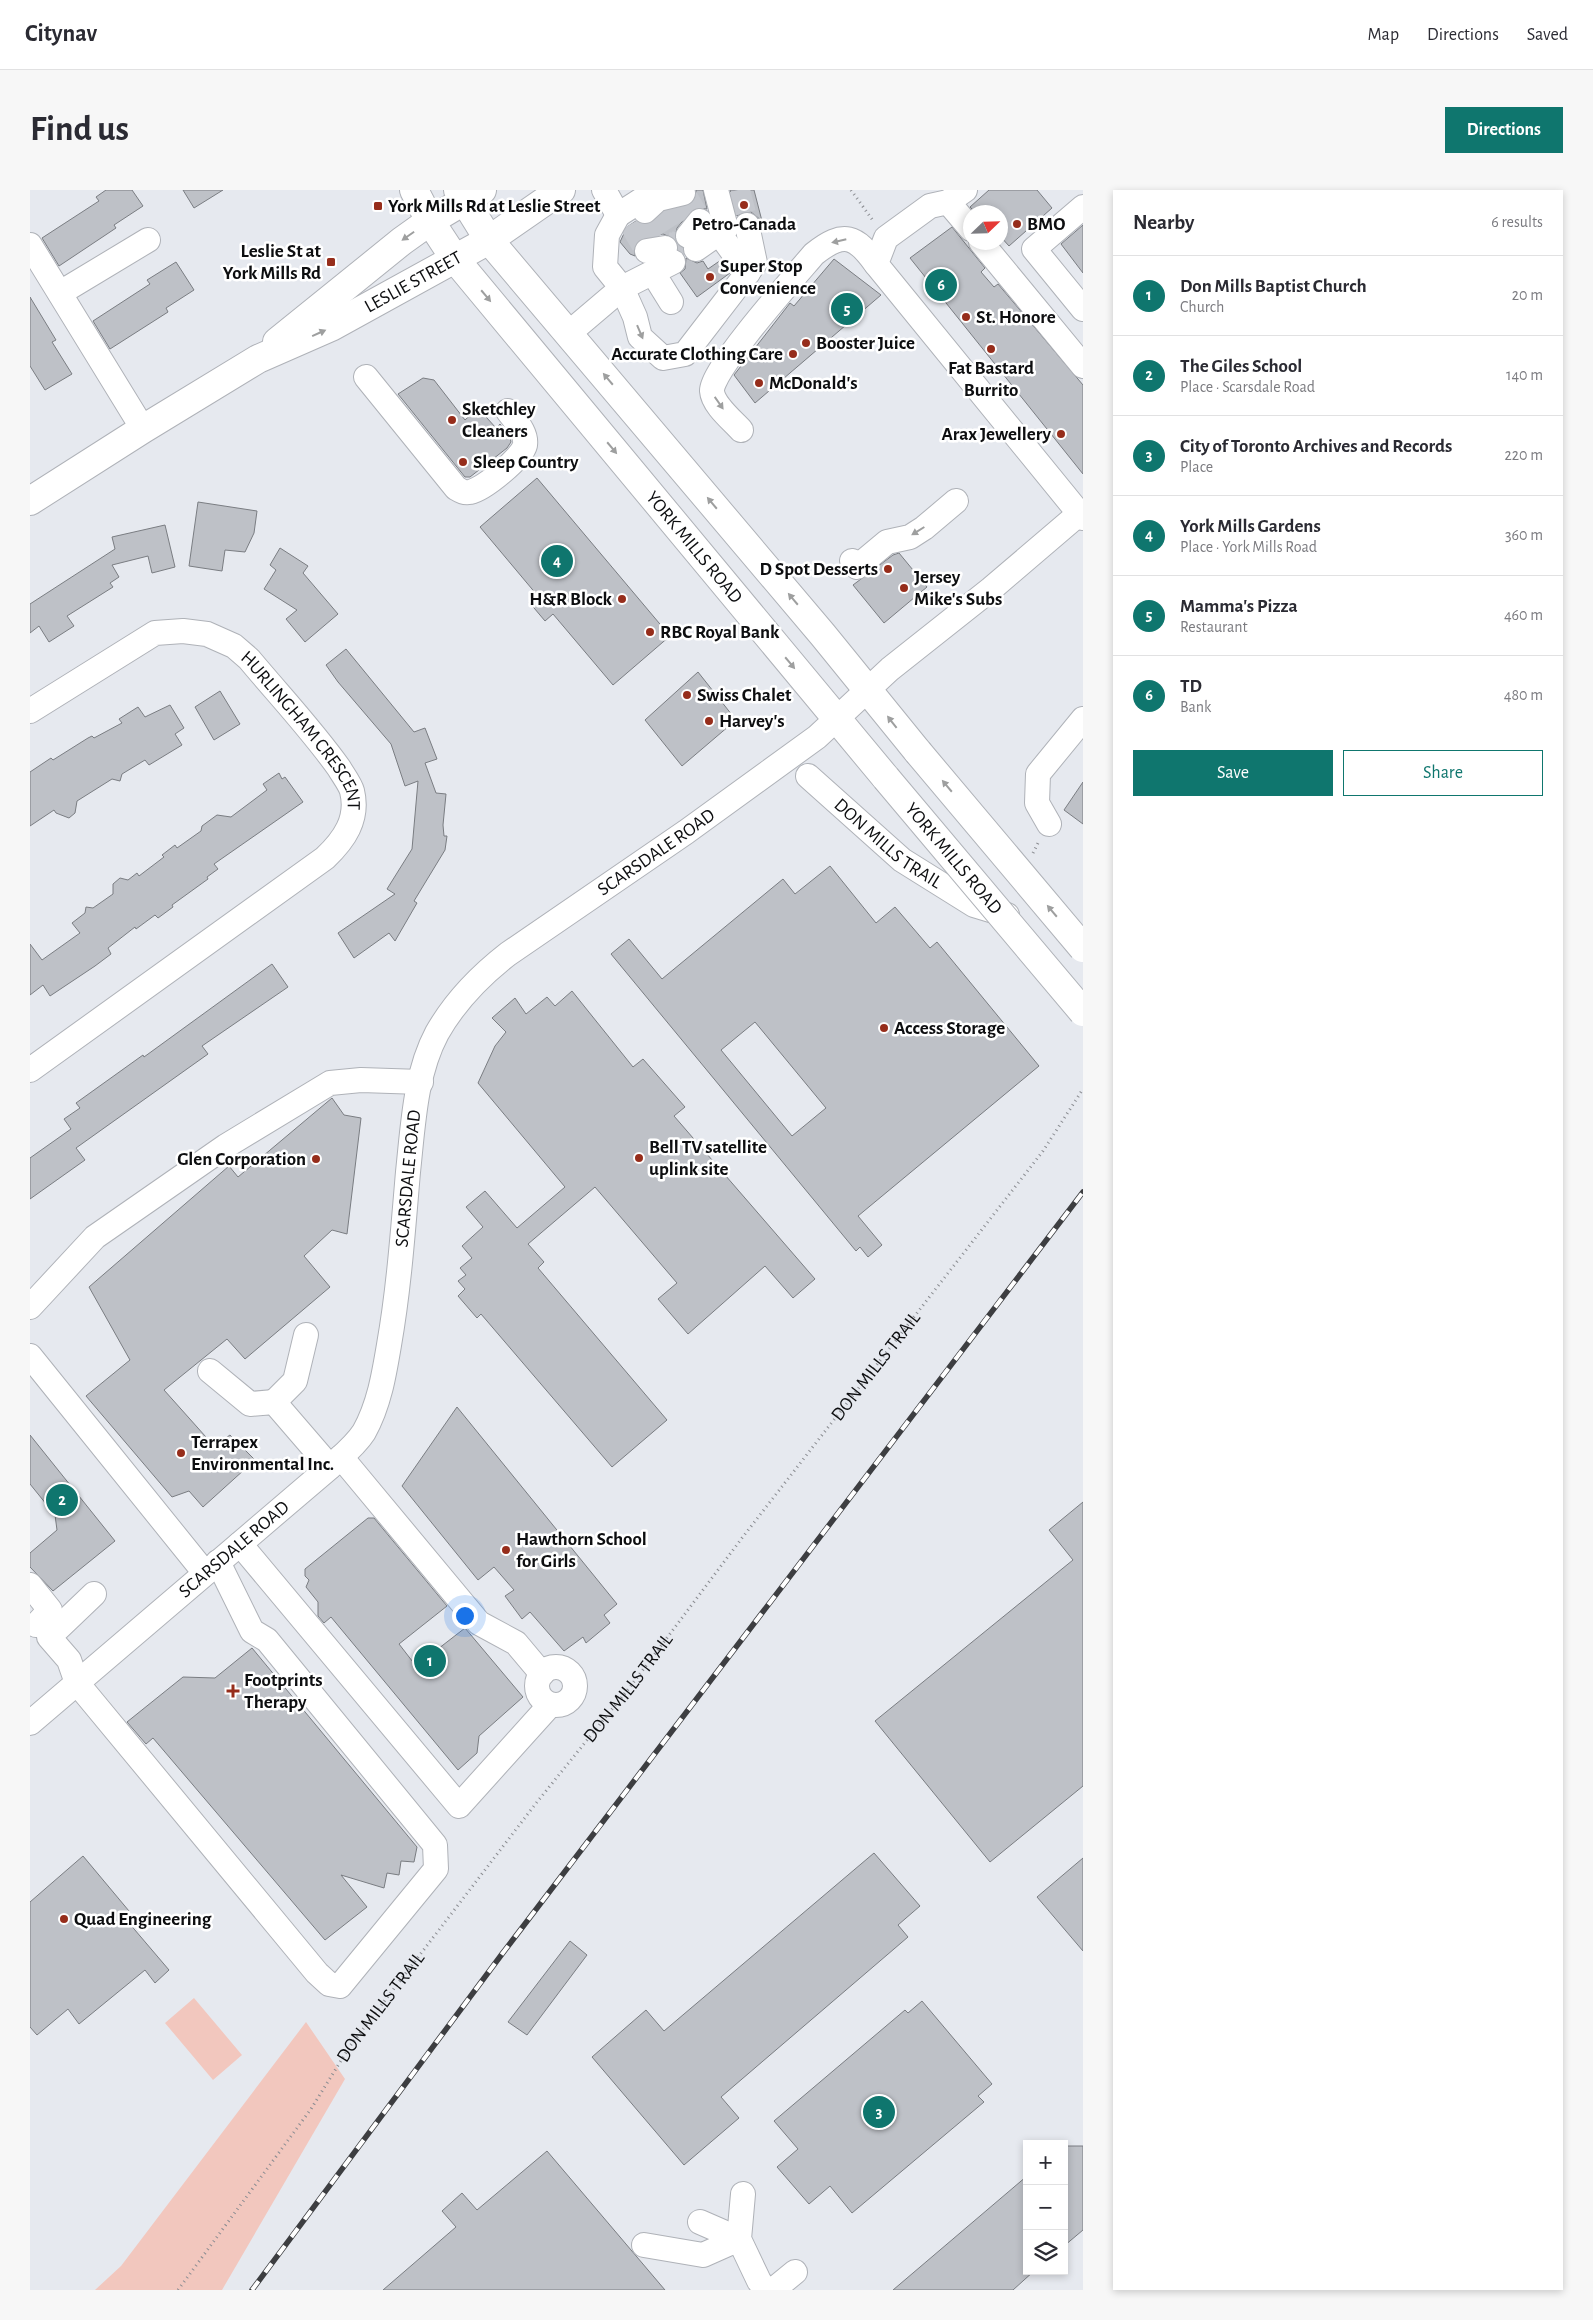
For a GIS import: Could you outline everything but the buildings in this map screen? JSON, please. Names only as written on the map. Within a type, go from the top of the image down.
[{"type":"main road","name":"YORK MILLS ROAD","points":[[414,190],[430,221],[455,258],[886,778],[1083,1012]]},
{"type":"main road","name":"LESLIE STREET","points":[[30,501],[142,428],[258,359],[331,327],[489,240],[562,190]]},
{"type":"main road","name":"LESLIE STREET","points":[[258,359],[315,310],[468,194]]},
{"type":"main road","points":[[468,194],[489,240],[570,333],[1083,948]]},
{"type":"street","points":[[604,190],[652,204]]},
{"type":"street","points":[[716,190],[726,228],[700,235],[748,273]]},
{"type":"street","points":[[876,264],[886,238],[930,206],[956,196],[963,212]]},
{"type":"street","points":[[652,204],[607,235],[605,267],[622,288],[635,317],[640,337],[663,358],[685,354],[755,263],[747,225]]},
{"type":"street","points":[[1083,207],[1034,249],[1083,309]]},
{"type":"street","points":[[741,430],[715,400],[712,390],[715,380],[749,330],[814,254],[824,246],[848,239],[858,242],[1081,516]]},
{"type":"street","points":[[60,293],[148,240]]},
{"type":"street","points":[[30,245],[142,428]]},
{"type":"street","points":[[988,250],[1083,366]]},
{"type":"street","points":[[570,333],[659,259],[671,302]]},
{"type":"street","points":[[366,377],[456,488],[463,492],[479,488],[522,454],[525,443],[523,432],[508,411]]},
{"type":"street","points":[[852,561],[857,567],[887,542],[910,537],[924,528],[956,501]]},
{"type":"street","name":"SCARSDALE ROAD","points":[[30,1723],[335,1462],[354,1445],[364,1431],[376,1406],[391,1333],[412,1139],[421,1082],[428,1055],[441,1026],[468,991],[493,966],[743,791],[838,720],[890,669],[1081,516]]},
{"type":"street","name":"HURLINGHAM CRESCENT","points":[[30,711],[155,633],[183,631],[207,634],[234,646],[249,659],[328,752],[352,790],[353,809],[351,826],[342,842],[325,858],[30,1070]]},
{"type":"street","points":[[1049,824],[1037,803],[1038,774],[1083,719]]},
{"type":"street","name":"DON MILLS TRAIL","points":[[808,776],[902,860],[974,905],[1009,916],[1083,1001]]},
{"type":"street","points":[[30,1307],[95,1237],[226,1146],[330,1083],[361,1080],[421,1082]]},
{"type":"street","points":[[210,1371],[250,1404],[274,1402],[295,1381],[306,1335]]},
{"type":"street","points":[[30,1356],[212,1568],[252,1631],[267,1640],[435,1846],[436,1869],[340,1986],[329,1984],[317,1973],[77,1683],[69,1660],[39,1629]]},
{"type":"street","points":[[274,1402],[335,1462],[479,1623],[516,1643],[542,1674]]},
{"type":"street","points":[[240,1544],[459,1806],[550,1704]]},
{"type":"street","points":[[30,1585],[50,1610],[39,1629]]},
{"type":"street","points":[[39,1629],[94,1594]]},
{"type":"street","points":[[561,1668],[568,1672],[575,1683],[573,1695],[564,1704],[550,1704],[540,1696],[538,1689],[539,1679],[549,1669],[561,1668]]},
{"type":"street","points":[[743,2194],[739,2239],[759,2281],[766,2290]]},
{"type":"street","points":[[700,2222],[739,2239]]},
{"type":"street","points":[[644,2245],[703,2255],[739,2239]]},
{"type":"street","points":[[773,2290],[795,2272]]},
{"type":"path","points":[[852,190],[886,238]]},
{"type":"path","name":"DON MILLS TRAIL","points":[[178,2290],[312,2109],[350,2046],[537,1802],[630,1687],[742,1538],[1043,1152],[1083,1089]]},
{"type":"shaded area","points":[[194,1998],[242,2055],[213,2080],[165,2023]]},
{"type":"shaded area","points":[[306,2022],[345,2079],[222,2290],[95,2290],[121,2266]]},
{"type":"tunnel","points":[[738,190],[747,225]]},
{"type":"tunnel","points":[[683,193],[700,221]]},
{"type":"tunnel","points":[[666,203],[682,230],[679,246]]},
{"type":"tunnel","points":[[647,215],[664,241],[679,246],[684,255]]},
{"type":"tunnel","points":[[631,224],[647,251]]},
{"type":"railway","points":[[252,2290],[502,1954],[1083,1192]]},
{"type":"place","name":"Petro-Canada","points":[[744,205]]},
{"type":"place","name":"York Mills Rd at Leslie Street","points":[[378,206]]},
{"type":"place","name":"BMO","points":[[1017,224]]},
{"type":"place","name":"Leslie St at York Mills Rd","points":[[331,262]]},
{"type":"place","name":"Super Stop Convenience","points":[[710,277]]},
{"type":"place","name":"TD","points":[[941,285]]},
{"type":"place","name":"Mamma's Pizza","points":[[847,309]]},
{"type":"place","name":"St. Honore","points":[[966,317]]},
{"type":"place","name":"Booster Juice","points":[[806,343]]},
{"type":"place","name":"Fat Bastard Burrito","points":[[991,349]]},
{"type":"place","name":"Accurate Clothing Care","points":[[793,354]]},
{"type":"place","name":"McDonald's","points":[[759,383]]},
{"type":"place","name":"Sketchley Cleaners","points":[[452,420]]},
{"type":"place","name":"Arax Jewellery","points":[[1061,434]]},
{"type":"place","name":"Sleep Country","points":[[463,462]]},
{"type":"place","name":"York Mills Gardens","points":[[557,561]]},
{"type":"place","name":"D Spot Desserts","points":[[888,569]]},
{"type":"place","name":"Jersey Mike's Subs","points":[[904,588]]},
{"type":"place","name":"H&R Block","points":[[622,599]]},
{"type":"place","name":"RBC Royal Bank","points":[[650,632]]},
{"type":"place","name":"Swiss Chalet","points":[[687,695]]},
{"type":"place","name":"Harvey's","points":[[709,721]]},
{"type":"place","name":"Access Storage","points":[[884,1028]]},
{"type":"place","name":"Bell TV satellite uplink site","points":[[639,1158]]},
{"type":"place","name":"Glen Corporation","points":[[316,1159]]},
{"type":"place","name":"Terrapex Environmental Inc.","points":[[181,1453]]},
{"type":"place","name":"The Giles School","points":[[62,1500]]},
{"type":"place","name":"Hawthorn School for Girls","points":[[506,1550]]},
{"type":"place","name":"Don Mills Baptist Church","points":[[430,1661]]},
{"type":"place","name":"Footprints Therapy","points":[[233,1691]]},
{"type":"place","name":"Quad Engineering","points":[[64,1919]]},
{"type":"place","name":"City of Toronto Archives and Records","points":[[879,2112]]}]
